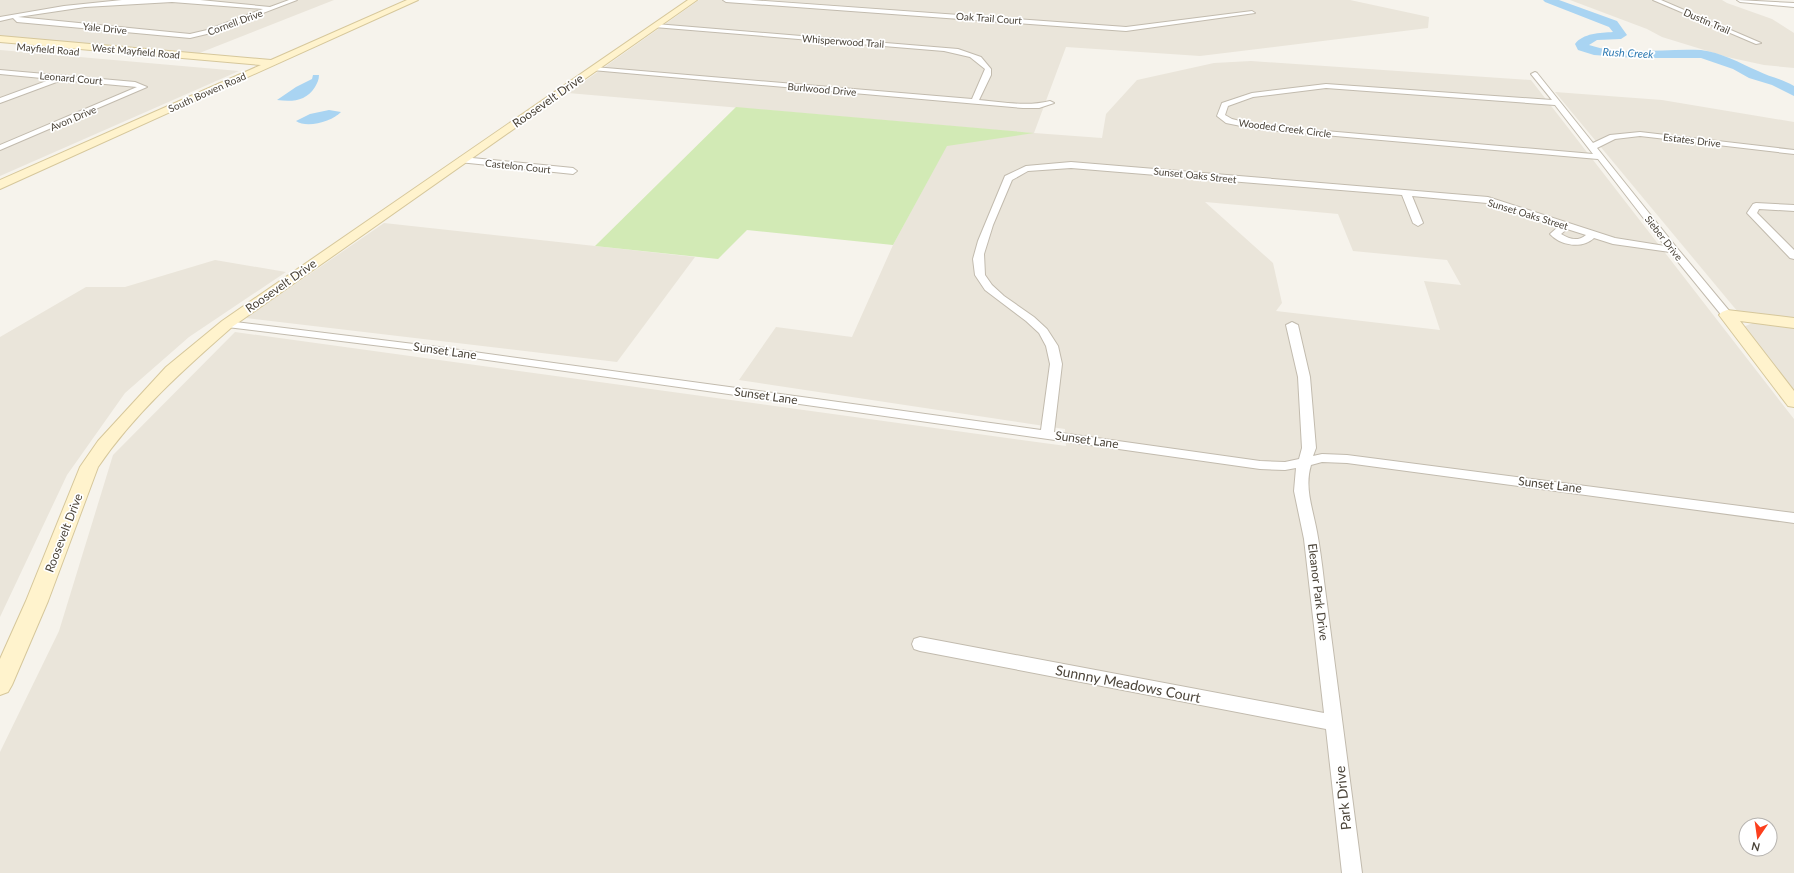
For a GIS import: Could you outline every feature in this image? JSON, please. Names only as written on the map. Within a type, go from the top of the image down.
[{"type":"main road","name":"South Bowen Road","points":[[0,185],[414,0]]},
{"type":"main road","name":"Roosevelt Drive","points":[[0,685],[37,601],[89,467],[104,445],[172,370],[227,324],[693,0]]},
{"type":"main road","name":"West Mayfield Road","points":[[0,40],[267,66]]},
{"type":"main road","name":"Mayfield Road","points":[[0,45],[267,66]]},
{"type":"main road","points":[[1727,316],[1794,322]]},
{"type":"main road","name":"Sieber Drive","points":[[1727,316],[1794,402]]},
{"type":"street","points":[[0,19],[16,14],[122,1],[173,0],[272,9]]},
{"type":"street","name":"Cornell Drive","points":[[198,35],[294,0]]},
{"type":"street","name":"Oak Trail Court","points":[[726,0],[1126,29],[1252,13]]},
{"type":"street","name":"Dustin Trail","points":[[1656,0],[1758,43]]},
{"type":"street","points":[[1740,0],[1794,5]]},
{"type":"street","name":"Yale Drive","points":[[16,14],[17,20],[184,36],[198,35]]},
{"type":"street","name":"Whisperwood Trail","points":[[656,26],[938,48],[962,52],[980,60],[988,69],[987,75],[974,102]]},
{"type":"street","name":"Burlwood Drive","points":[[594,70],[974,102],[1039,106],[1050,104]]},
{"type":"street","name":"Leonard Court","points":[[0,72],[63,77],[142,86]]},
{"type":"street","name":"Sieber Drive","points":[[1534,74],[1727,316]]},
{"type":"street","points":[[0,101],[63,77]]},
{"type":"street","name":"Avon Drive","points":[[0,148],[140,90],[143,88],[142,86]]},
{"type":"street","name":"Wooded Creek Circle","points":[[1558,103],[1326,86],[1252,95],[1225,105],[1221,116],[1229,121],[1256,127],[1600,157]]},
{"type":"street","name":"Estates Drive","points":[[1592,147],[1614,137],[1640,134],[1794,152]]},
{"type":"street","name":"Castelon Court","points":[[462,160],[573,172]]},
{"type":"street","name":"Sunset Oaks Street","points":[[1047,434],[1056,355],[1050,341],[1036,324],[996,295],[987,286],[979,271],[978,258],[989,221],[1008,178],[1026,169],[1070,165],[1488,200],[1592,235],[1623,243],[1673,250]]},
{"type":"street","points":[[1406,193],[1418,223]]},
{"type":"street","points":[[1794,208],[1756,206],[1752,213],[1794,256]]},
{"type":"street","points":[[1566,225],[1555,234],[1566,242],[1576,243],[1588,240],[1592,235]]},
{"type":"street","name":"Sunset Lane","points":[[227,324],[438,350],[1260,465],[1285,466],[1322,458],[1347,459],[1736,509],[1794,518]]},
{"type":"street","points":[[1292,325],[1304,377],[1309,448],[1305,462]]},
{"type":"street","name":"Eleanor Park Drive","points":[[1305,462],[1301,470],[1300,485],[1310,527],[1335,723]]},
{"type":"street","name":"Sunnny Meadows Court","points":[[920,644],[1335,723]]},
{"type":"street","name":"Park Drive","points":[[1335,723],[1352,873]]},
{"type":"shaded area","points":[[0,0],[334,0],[197,54],[0,37]]},
{"type":"shaded area","points":[[699,0],[1350,0],[1429,17],[1428,28],[1200,56],[1066,47],[1034,133],[1102,138],[1106,114],[1137,80],[1214,63],[1251,61],[1531,80],[1794,419],[1794,873],[0,873],[0,752],[59,631],[113,455],[235,332],[1066,446],[1065,429],[739,380],[776,327],[852,337],[893,245],[947,145],[1031,133],[568,93]],"holes":[[[1205,202],[1338,214],[1353,251],[1447,260],[1461,285],[1424,281],[1440,330],[1276,311],[1282,303],[1273,263]]]},
{"type":"shaded area","points":[[1570,0],[1722,0],[1772,19],[1794,33],[1794,68],[1764,65],[1727,57],[1662,37],[1647,29]]},
{"type":"shaded area","points":[[0,50],[239,71],[0,176]]},
{"type":"shaded area","points":[[1555,92],[1662,100],[1794,122],[1794,318],[1738,312]]},
{"type":"shaded area","points":[[384,223],[695,257],[617,362],[246,318]]},
{"type":"shaded area","points":[[215,260],[286,272],[189,337],[125,393],[67,475],[0,617],[0,337],[86,287],[125,287]]},
{"type":"shaded area","points":[[1753,323],[1794,328],[1794,395],[1743,327]]},
{"type":"green space","points":[[736,107],[1034,133],[947,146],[893,245],[747,230],[718,259],[595,246]]},
{"type":"water","points":[[313,75],[319,75],[318,80],[315,87],[308,95],[299,100],[277,100],[296,87],[312,79]]},
{"type":"water","points":[[329,110],[341,112],[320,123],[307,124],[296,121],[310,114]]},
{"type":"waterway","name":"Rush Creek","points":[[1549,0],[1613,24],[1621,35],[1594,37],[1581,44],[1582,47],[1594,51],[1635,54],[1702,54],[1738,66],[1754,75],[1777,82],[1794,92]]}]
